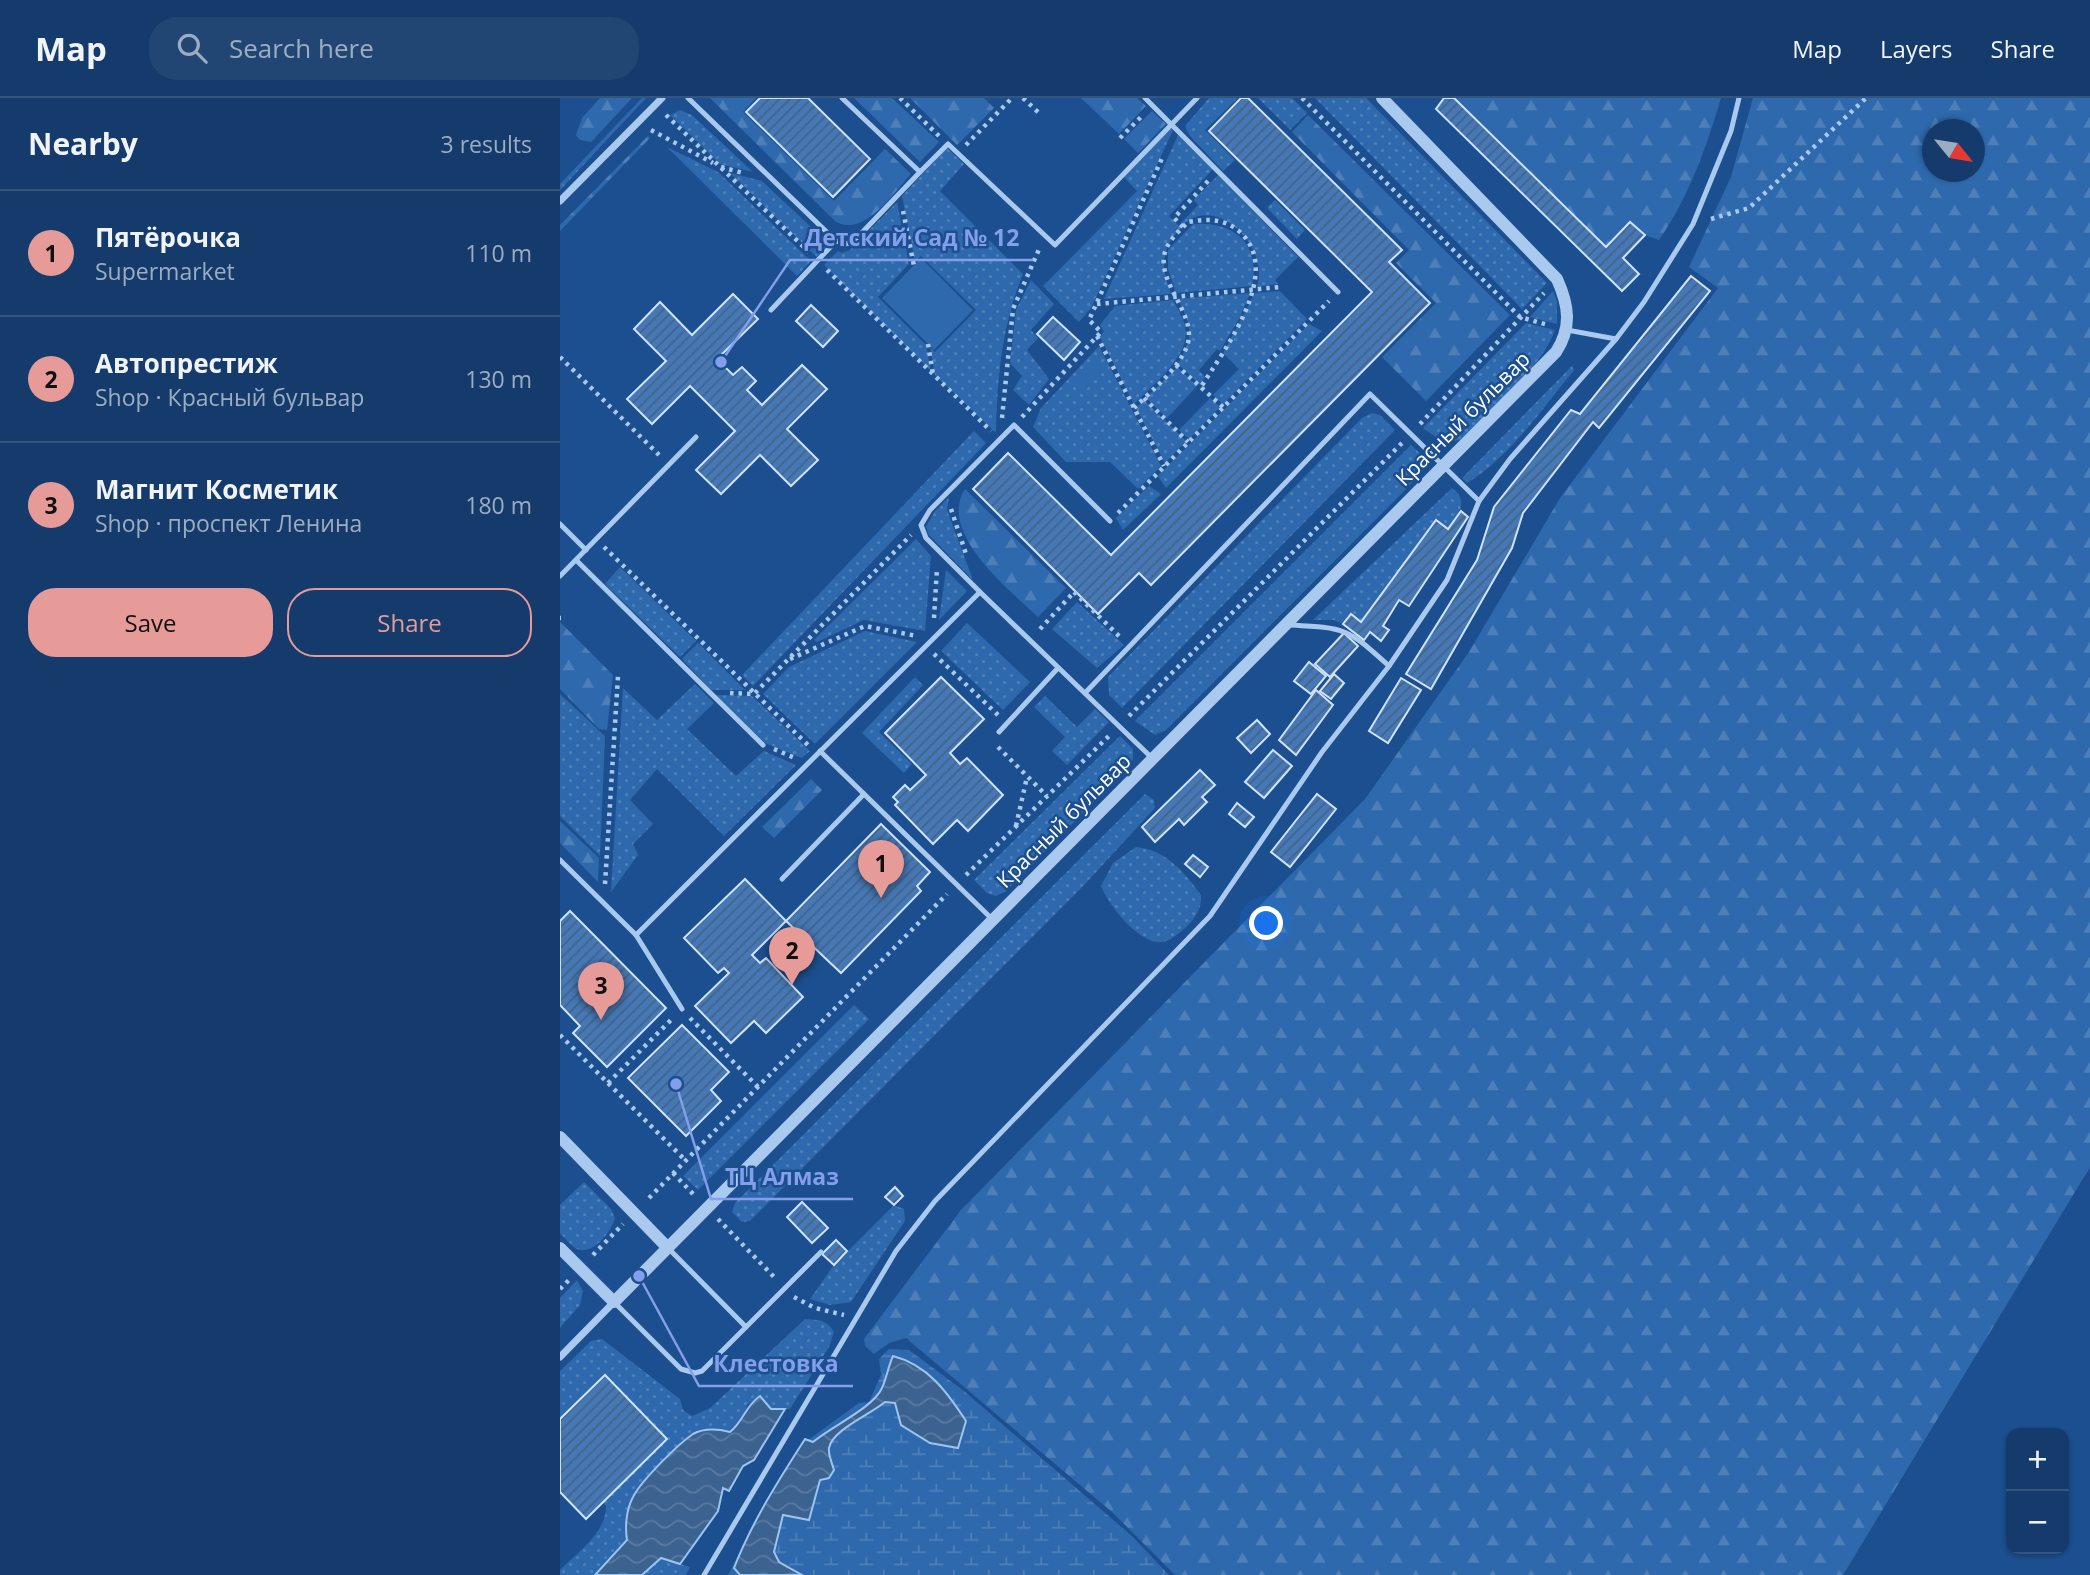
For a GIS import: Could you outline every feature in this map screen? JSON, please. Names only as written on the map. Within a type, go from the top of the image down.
[{"type":"street","points":[[560,201],[662,98]]},
{"type":"street","points":[[1382,98],[1557,279],[1566,299],[1567,330]]},
{"type":"street","name":"Красный бульвар","points":[[560,1357],[1556,352],[1567,330]]},
{"type":"street","points":[[560,1137],[667,1247]]},
{"type":"street","points":[[560,1248],[614,1302]]},
{"type":"lane","points":[[688,98],[836,241],[845,244],[853,242],[948,144],[1055,245],[1174,125],[1197,98]]},
{"type":"lane","points":[[842,98],[920,172]]},
{"type":"lane","points":[[1144,98],[1174,125],[1338,292]]},
{"type":"lane","points":[[704,1575],[896,1251],[935,1201],[1210,915],[1322,752],[1389,666],[1447,580],[1479,502],[1510,459],[1616,339],[1693,224],[1731,131],[1739,98]]},
{"type":"lane","points":[[771,310],[836,241]]},
{"type":"lane","points":[[1567,330],[1616,339]]},
{"type":"lane","points":[[1085,693],[1370,394],[1479,502]]},
{"type":"lane","points":[[1110,521],[1014,425],[956,484],[921,525],[926,538],[938,551],[1153,758]]},
{"type":"lane","points":[[560,576],[696,437]]},
{"type":"lane","points":[[560,524],[586,550]]},
{"type":"lane","points":[[576,560],[763,745]]},
{"type":"lane","points":[[636,935],[980,592]]},
{"type":"lane","points":[[1286,625],[1340,629],[1353,635],[1389,666]]},
{"type":"lane","points":[[999,732],[1058,668]]},
{"type":"lane","points":[[819,753],[864,793],[993,920]]},
{"type":"lane","points":[[782,879],[864,793]]},
{"type":"lane","points":[[560,860],[636,935],[682,1009]]},
{"type":"lane","points":[[667,1247],[746,1327]]},
{"type":"lane","points":[[614,1302],[687,1372],[702,1371],[821,1252]]},
{"type":"path","points":[[900,98],[948,144]]},
{"type":"path","points":[[958,154],[1012,98]]},
{"type":"path","points":[[1023,98],[1039,113]]},
{"type":"path","points":[[1302,98],[1520,317],[1567,330]]},
{"type":"path","points":[[1693,224],[1749,208],[1866,98]]},
{"type":"path","points":[[1120,138],[1152,105]]},
{"type":"path","points":[[666,114],[999,439]]},
{"type":"path","points":[[1014,425],[1101,332],[1089,320],[1174,125]]},
{"type":"path","points":[[651,130],[721,167]]},
{"type":"path","points":[[1183,227],[1174,218],[1218,170]]},
{"type":"path","points":[[900,193],[914,266]]},
{"type":"path","points":[[1134,408],[1176,365],[1188,344],[1189,326],[1165,270],[1166,248],[1188,222],[1204,219],[1219,220],[1237,228],[1249,241],[1256,263],[1254,289],[1242,318],[1201,387]]},
{"type":"path","points":[[999,439],[1013,309],[1044,235]]},
{"type":"path","points":[[649,1198],[957,884],[1411,434],[1557,279]]},
{"type":"path","points":[[1097,304],[1280,287]]},
{"type":"path","points":[[1110,521],[1338,292]]},
{"type":"path","points":[[1097,336],[1164,466]]},
{"type":"path","points":[[928,344],[933,375]]},
{"type":"path","points":[[560,357],[669,465]]},
{"type":"path","points":[[1176,365],[1223,407]]},
{"type":"path","points":[[1144,398],[1189,442]]},
{"type":"path","points":[[956,484],[951,510],[980,592]]},
{"type":"path","points":[[754,694],[921,525]]},
{"type":"path","points":[[596,539],[754,694],[819,753]]},
{"type":"path","points":[[786,661],[865,626],[932,639],[938,551]]},
{"type":"path","points":[[1030,640],[1074,591],[1129,646]]},
{"type":"path","points":[[925,646],[1007,723]]},
{"type":"path","points":[[604,903],[618,676]]},
{"type":"path","points":[[999,732],[990,740],[1047,796]]},
{"type":"path","points":[[763,745],[808,763]]},
{"type":"path","points":[[1016,827],[1028,776]]},
{"type":"path","points":[[608,1083],[682,1009],[758,1087]]},
{"type":"path","points":[[560,1035],[686,1161]]},
{"type":"path","points":[[673,1173],[695,1196]]},
{"type":"path","points":[[715,1216],[796,1299],[854,1321]]},
{"type":"path","points":[[589,1259],[624,1223]]},
{"type":"green space","points":[[600,98],[632,98],[591,142],[580,140],[576,135],[582,118]]},
{"type":"green space","points":[[642,98],[646,98],[560,190],[560,184]]},
{"type":"green space","points":[[710,98],[756,98],[743,112],[834,201],[885,149],[911,174],[878,211],[868,218],[857,224],[836,222]]},
{"type":"green space","points":[[854,98],[892,98],[939,142],[920,162]]},
{"type":"green space","points":[[910,98],[984,98],[994,108],[957,145]]},
{"type":"green space","points":[[1081,98],[1137,98],[1146,106],[1119,134]]},
{"type":"green space","points":[[1209,98],[1238,98],[1205,130],[1235,160],[1223,171],[1190,136],[1185,126]]},
{"type":"green space","points":[[1258,98],[1292,98],[1307,113],[1290,130]]},
{"type":"green space","points":[[1315,98],[1366,98],[1547,283],[1522,309]]},
{"type":"green space","points":[[1454,98],[1721,98],[1696,172],[1659,240],[1645,235],[1630,222],[1606,247]]},
{"type":"green space","points":[[1753,98],[2090,98],[2090,1167],[1843,1575],[1175,1575],[1112,1512],[906,1338],[889,1343],[874,1354],[865,1346],[864,1339],[961,1210],[1365,799],[1469,652],[1560,498],[1718,288],[1689,267],[1731,177]]},
{"type":"green space","points":[[680,110],[692,115],[753,172],[720,164],[670,115]]},
{"type":"green space","points":[[1152,111],[1166,124],[1138,153],[1124,139]]},
{"type":"green space","points":[[1308,115],[1510,315],[1426,401],[1382,357],[1436,303],[1396,263],[1409,250],[1292,132]]},
{"type":"green space","points":[[1170,128],[1173,130],[1091,308],[1079,322],[1043,286],[1137,191],[1124,177]]},
{"type":"green space","points":[[1178,135],[1213,169],[1169,216],[1181,228],[1169,243],[1164,258],[1165,275],[1171,294],[1104,299]]},
{"type":"green space","points":[[648,136],[650,138],[560,231],[560,225]]},
{"type":"green space","points":[[667,147],[718,172],[811,261],[797,276]]},
{"type":"green space","points":[[947,148],[964,164],[940,191],[1023,274],[1005,332],[996,433],[935,375],[930,347],[935,352],[976,310],[921,256],[915,261],[902,196]]},
{"type":"green space","points":[[730,173],[762,181],[829,244],[817,257]]},
{"type":"green space","points":[[1218,175],[1298,257],[1275,280],[1278,284],[1257,287],[1259,271],[1255,255],[1236,228],[1209,216],[1196,217],[1183,225],[1181,223],[1198,205],[1194,200]]},
{"type":"green space","points":[[1275,200],[1305,230],[1297,239],[1267,208]]},
{"type":"green space","points":[[897,202],[909,264],[878,297],[926,345],[931,371],[824,265],[838,251],[841,253],[850,250]]},
{"type":"green space","points":[[1193,224],[1220,226],[1241,238],[1252,258],[1252,286],[1176,293],[1168,269],[1168,250]]},
{"type":"green space","points":[[921,258],[973,310],[934,350],[882,298]]},
{"type":"green space","points":[[1031,280],[1054,304],[1031,330],[1038,338],[1027,350],[1049,379],[1029,405],[1013,390],[1022,376],[1010,363],[1016,310]]},
{"type":"green space","points":[[1280,291],[1307,319],[1223,404],[1213,395],[1239,369],[1223,353],[1255,293]]},
{"type":"green space","points":[[1553,291],[1557,301],[1557,324],[1530,317]]},
{"type":"green space","points":[[1250,293],[1240,317],[1220,351],[1217,349],[1199,370],[1205,377],[1200,385],[1178,364],[1187,346],[1189,331],[1178,299]]},
{"type":"green space","points":[[1173,300],[1185,326],[1183,348],[1169,369],[1134,404],[1100,337],[1104,332],[1100,325],[1115,306]]},
{"type":"green space","points":[[1526,323],[1555,330],[1539,359],[1514,388],[1460,440],[1444,443],[1423,428]]},
{"type":"green space","points":[[1309,324],[1322,331],[1166,488],[1158,476]]},
{"type":"green space","points":[[1099,346],[1161,466],[1138,489],[1110,462],[1066,462],[1033,427],[1041,408]]},
{"type":"green space","points":[[1098,359],[1107,369],[1082,393],[1072,383]]},
{"type":"green space","points":[[1572,366],[1574,370],[1512,446],[1467,483],[1462,478]]},
{"type":"green space","points":[[1177,367],[1197,386],[1167,418],[1146,398]]},
{"type":"green space","points":[[1210,398],[1220,407],[1189,439],[1179,430]]},
{"type":"green space","points":[[1144,400],[1186,441],[1165,463],[1136,408]]},
{"type":"green space","points":[[1372,413],[1380,415],[1395,430],[1122,708],[1109,695],[1108,677],[1362,418]]},
{"type":"green space","points":[[974,431],[986,443],[753,686],[742,675]]},
{"type":"green space","points":[[1411,445],[1423,456],[1426,466],[1419,476],[1166,730],[1155,735],[1135,721]]},
{"type":"green space","points":[[1149,486],[1161,494],[1123,530],[1116,518]]},
{"type":"green space","points":[[1452,488],[1461,503],[1455,519],[1448,529],[1436,520],[1361,622],[1351,615],[1343,624],[1333,620],[1313,620]]},
{"type":"green space","points":[[965,489],[1066,588],[1038,617],[995,576],[968,542],[961,524],[959,506]]},
{"type":"green space","points":[[949,497],[947,510],[973,580],[929,535],[926,527],[935,511]]},
{"type":"green space","points":[[916,539],[931,556],[925,631],[864,620],[817,642],[814,640]]},
{"type":"green space","points":[[620,567],[696,641],[680,657],[605,584]]},
{"type":"green space","points":[[946,570],[967,591],[939,620]]},
{"type":"green space","points":[[1077,602],[1124,645],[1097,668],[1052,629]]},
{"type":"green space","points":[[560,622],[613,675],[607,730],[599,729],[560,689]]},
{"type":"green space","points":[[967,623],[1030,682],[1003,710],[941,651]]},
{"type":"green space","points":[[865,631],[917,642],[815,744],[763,694],[789,667]]},
{"type":"green space","points":[[698,643],[745,690],[711,690],[682,659]]},
{"type":"green space","points":[[915,677],[923,685],[879,732],[912,764],[904,773],[862,733]]},
{"type":"green space","points":[[695,684],[714,703],[687,729],[736,776],[764,751],[796,765],[724,836],[657,769],[630,800],[653,824],[633,844],[638,855],[611,892],[623,688],[657,720]]},
{"type":"green space","points":[[560,694],[605,736],[600,856],[560,816]]},
{"type":"green space","points":[[716,695],[752,696],[810,751],[802,758],[765,743]]},
{"type":"green space","points":[[1045,696],[1077,727],[1095,709],[1109,722],[1067,765],[1052,751],[1065,737],[1034,707]]},
{"type":"green space","points":[[1120,736],[1133,749],[1133,759],[1128,767],[1006,891],[996,896],[987,893],[974,880]]},
{"type":"green space","points":[[811,779],[822,790],[774,838],[762,827]]},
{"type":"green space","points":[[1145,794],[1154,800],[1155,808],[1086,883],[750,1221],[742,1222],[732,1212],[735,1203]]},
{"type":"green space","points":[[560,821],[599,858],[598,882],[560,843]]},
{"type":"green space","points":[[1136,847],[1165,857],[1188,878],[1201,895],[1199,909],[1192,921],[1165,942],[1148,939],[1131,928],[1116,911],[1101,886],[1113,863]]},
{"type":"green space","points":[[854,1005],[869,1019],[698,1190],[683,1176]]},
{"type":"green space","points":[[584,1182],[611,1209],[615,1218],[601,1241],[583,1250],[575,1248],[560,1233],[560,1205]]},
{"type":"green space","points":[[894,1205],[904,1209],[905,1221],[851,1302],[830,1305],[810,1299],[834,1265]]},
{"type":"green space","points":[[577,1280],[583,1291],[580,1305],[560,1328],[560,1298]]},
{"type":"green space","points":[[805,1319],[825,1322],[834,1332],[829,1347],[790,1409],[771,1409],[760,1396],[747,1405],[743,1422],[729,1432],[698,1432],[682,1442],[637,1490],[628,1513],[627,1540],[595,1575],[560,1575],[560,1570],[596,1533],[605,1516],[606,1506],[560,1450],[560,1371],[591,1341],[602,1339],[680,1399],[683,1410],[692,1416],[710,1408]]},
{"type":"green space","points":[[889,1349],[909,1350],[964,1391],[1133,1537],[1169,1575],[728,1575],[775,1486],[804,1443],[859,1403],[869,1402],[881,1375],[879,1359]]},
{"type":"green space","points":[[660,1558],[690,1567],[686,1575],[642,1575]]},
{"type":"water","points":[[893,1356],[916,1366],[936,1381],[959,1410],[966,1421],[958,1448],[930,1443],[901,1425],[895,1403],[885,1402],[844,1429],[832,1441],[829,1451],[834,1470],[829,1478],[820,1480],[809,1520],[783,1515],[774,1552],[779,1562],[802,1575],[740,1575],[734,1568],[749,1534],[805,1439],[813,1442],[870,1403],[882,1388]]},
{"type":"water","points":[[760,1396],[771,1409],[785,1409],[754,1460],[743,1466],[729,1491],[723,1488],[718,1511],[680,1564],[661,1558],[642,1575],[595,1575],[627,1540],[627,1518],[631,1502],[651,1473],[693,1434],[711,1430],[730,1432]]},
{"type":"building","points":[[760,98],[808,98],[870,159],[833,197],[746,112]]},
{"type":"building","points":[[1241,98],[1248,98],[1402,250],[1389,262],[1430,303],[1151,585],[1139,573],[1098,614],[973,489],[1008,453],[1111,555],[1372,292],[1209,131]]},
{"type":"building","points":[[1444,98],[1454,98],[1606,247],[1630,222],[1645,235],[1623,258],[1639,274],[1622,291],[1436,109]]},
{"type":"building","points":[[1691,276],[1710,291],[1599,428],[1593,422],[1523,513],[1512,548],[1431,689],[1406,674],[1477,560],[1494,507],[1571,410],[1580,414]]},
{"type":"building","points":[[733,294],[758,319],[717,359],[733,375],[742,367],[756,381],[747,390],[762,405],[802,365],[827,389],[787,429],[818,460],[791,486],[760,455],[721,494],[696,470],[735,431],[690,386],[652,424],[627,399],[666,361],[634,329],[660,302],[692,335]]},
{"type":"building","points":[[811,305],[838,331],[823,347],[796,321]]},
{"type":"building","points":[[1053,317],[1080,342],[1064,360],[1037,334]]},
{"type":"building","points":[[1461,511],[1468,517],[1409,606],[1399,600],[1383,626],[1389,630],[1381,641],[1370,632],[1364,640],[1343,624],[1351,614],[1361,622],[1436,520],[1448,529]]},
{"type":"building","points":[[1344,633],[1358,646],[1330,677],[1315,664]]},
{"type":"building","points":[[1309,662],[1326,676],[1311,694],[1294,681]]},
{"type":"building","points":[[1334,674],[1344,683],[1331,699],[1320,691]]},
{"type":"building","points":[[941,677],[984,719],[950,753],[960,764],[967,758],[1003,795],[968,831],[957,820],[933,844],[895,805],[898,802],[893,797],[905,785],[910,790],[926,775],[885,733]]},
{"type":"building","points":[[1401,678],[1421,690],[1388,743],[1369,731]]},
{"type":"building","points":[[1316,690],[1333,705],[1296,755],[1279,740]]},
{"type":"building","points":[[1257,720],[1270,734],[1251,753],[1237,738]]},
{"type":"building","points":[[1273,750],[1292,766],[1264,798],[1245,782]]},
{"type":"building","points":[[1200,770],[1215,785],[1202,797],[1207,802],[1184,825],[1179,819],[1155,842],[1142,827]]},
{"type":"building","points":[[1317,794],[1336,809],[1290,867],[1271,852]]},
{"type":"building","points":[[1237,803],[1254,817],[1245,827],[1229,814]]},
{"type":"building","points":[[881,824],[930,872],[917,886],[921,891],[841,973],[786,921]]},
{"type":"building","points":[[1193,855],[1208,867],[1200,877],[1185,864]]},
{"type":"building","points":[[745,879],[786,921],[752,955],[760,963],[766,958],[803,997],[766,1033],[754,1021],[731,1043],[695,1006],[729,973],[724,968],[718,973],[684,938]]},
{"type":"building","points":[[570,911],[666,1008],[607,1067],[573,1033],[580,1026],[560,1005],[560,921]]},
{"type":"building","points":[[682,1025],[729,1072],[711,1090],[721,1101],[686,1136],[628,1078]]},
{"type":"building","points":[[895,1187],[903,1196],[894,1205],[885,1197]]},
{"type":"building","points":[[802,1202],[828,1228],[812,1243],[787,1217]]},
{"type":"building","points":[[836,1240],[847,1251],[834,1265],[822,1254]]},
{"type":"building","points":[[605,1375],[667,1439],[586,1519],[560,1492],[560,1419]]},
{"type":"place","name":"Детский Сад № 12","points":[[721,362]]},
{"type":"place","name":"Пятёрочка","points":[[881,898]]},
{"type":"place","name":"Автопрестиж","points":[[792,985]]},
{"type":"place","name":"Магнит Косметик","points":[[601,1020]]},
{"type":"place","name":"ТЦ Алмаз","points":[[676,1084]]},
{"type":"place","name":"Клестовка","points":[[639,1276]]}]
